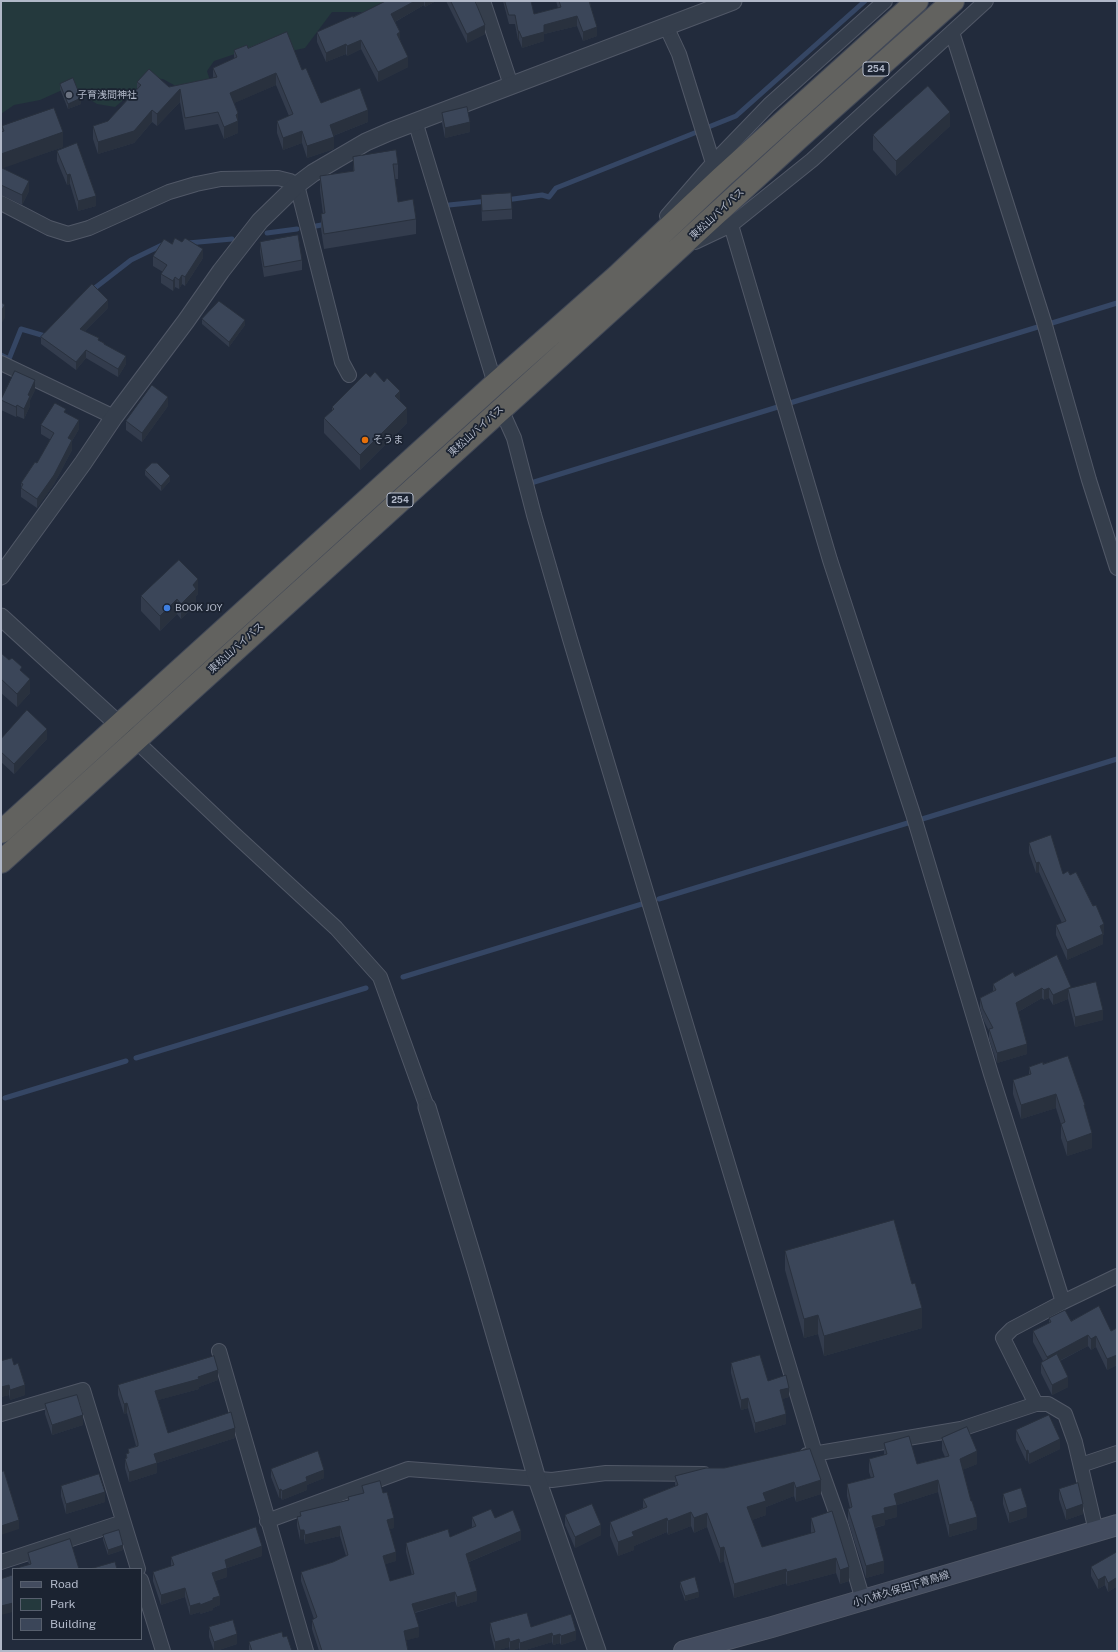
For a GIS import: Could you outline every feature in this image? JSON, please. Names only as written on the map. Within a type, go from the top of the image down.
[{"type":"highway","name":"254","points":[[1,832],[638,256],[917,1]]},
{"type":"highway","name":"東松山バイパス","points":[[1,862],[799,138],[953,1]]},
{"type":"main road","name":"小八林久保田下青鳥線","points":[[684,1651],[772,1628],[1117,1525]]},
{"type":"street","points":[[483,1],[511,85]]},
{"type":"street","points":[[1,576],[114,417],[186,322],[240,245],[260,221],[297,185],[334,160],[360,146],[415,121],[733,1]]},
{"type":"street","points":[[638,256],[659,225],[713,163],[769,105],[885,1]]},
{"type":"street","points":[[674,253],[731,225],[812,160],[986,1]]},
{"type":"street","points":[[666,26],[679,54],[713,163]]},
{"type":"street","points":[[952,32],[1044,322],[1089,480],[1117,568]]},
{"type":"street","points":[[415,121],[495,384]]},
{"type":"street","points":[[1,203],[49,228],[68,234],[89,228],[169,192],[196,184],[221,180],[278,178],[290,181],[297,185],[342,362],[349,375]]},
{"type":"street","points":[[731,225],[830,560],[913,814],[991,1074],[1063,1302]]},
{"type":"street","points":[[1,363],[114,417]]},
{"type":"street","points":[[501,409],[514,438],[534,515],[568,632],[815,1453],[841,1526],[863,1600]]},
{"type":"street","points":[[1,617],[120,724],[232,832],[336,928],[380,977],[427,1108],[476,1269],[537,1479],[597,1651]]},
{"type":"street","points":[[1036,1404],[1003,1338],[1012,1329],[1117,1276]]},
{"type":"street","points":[[219,1351],[267,1521],[306,1651]]},
{"type":"street","points":[[1,1414],[83,1390],[138,1568]]},
{"type":"street","points":[[794,1458],[815,1453],[961,1429],[1036,1404],[1048,1404],[1065,1414],[1071,1429],[1081,1464],[1096,1531]]},
{"type":"street","points":[[1081,1464],[1117,1453]]},
{"type":"street","points":[[267,1521],[408,1469],[552,1480],[606,1473],[714,1474]]},
{"type":"street","points":[[1,1562],[123,1522]]},
{"type":"street","points":[[142,1583],[163,1651]]},
{"type":"green space","points":[[1,1],[386,1],[368,12],[332,12],[305,48],[286,52],[241,52],[214,61],[207,71],[210,81],[186,90],[163,79],[148,78],[115,107],[97,104],[74,89],[60,91],[40,100],[14,105],[1,114]]},
{"type":"building","points":[[386,1],[415,1],[391,14],[400,32],[397,34],[408,57],[378,72],[361,40],[347,46],[346,44],[326,53],[317,32]]},
{"type":"building","points":[[451,1],[475,1],[485,25],[467,34]]},
{"type":"building","points":[[505,1],[531,1],[534,14],[561,7],[559,1],[589,1],[597,27],[583,32],[577,16],[544,25],[544,32],[522,38],[518,31],[515,15],[509,15]]},
{"type":"building","points":[[287,32],[302,70],[306,68],[321,103],[360,88],[368,110],[330,125],[334,137],[307,146],[302,131],[283,138],[277,121],[293,114],[276,73],[230,93],[238,113],[236,115],[238,121],[224,127],[218,112],[185,118],[180,89],[157,114],[152,110],[134,131],[98,142],[93,126],[108,121],[141,85],[137,82],[149,69],[169,87],[217,77],[213,68],[237,57],[234,50],[247,45],[248,48]]},
{"type":"building","name":"子育浅間神社","points":[[73,78],[81,98],[68,104],[60,84]]},
{"type":"building","points":[[928,86],[950,112],[896,161],[873,135]]},
{"type":"building","points":[[467,107],[470,122],[445,128],[442,113]]},
{"type":"building","points":[[54,108],[63,132],[1,154],[1,132],[4,131],[2,126]]},
{"type":"building","points":[[77,143],[96,196],[78,201],[70,174],[67,175],[57,151]]},
{"type":"building","points":[[396,150],[398,164],[393,164],[398,202],[413,199],[416,219],[324,234],[321,214],[325,213],[320,176],[354,171],[353,157]]},
{"type":"building","points":[[2,168],[29,181],[22,195],[1,185]]},
{"type":"building","points":[[511,193],[512,209],[482,211],[481,195]]},
{"type":"building","points":[[298,235],[302,260],[264,267],[260,242]]},
{"type":"building","points":[[175,238],[182,242],[185,238],[203,249],[185,277],[182,275],[179,280],[175,277],[173,281],[161,274],[167,265],[153,256],[164,239],[172,244]]},
{"type":"building","points":[[92,284],[108,300],[80,329],[99,338],[98,340],[104,344],[126,356],[118,369],[86,350],[76,362],[41,337]]},
{"type":"building","points":[[219,301],[245,320],[229,342],[202,319]]},
{"type":"building","points":[[1,302],[5,305],[1,311]]},
{"type":"building","points":[[15,371],[35,380],[28,395],[30,396],[24,409],[1,400]]},
{"type":"building","points":[[375,372],[384,382],[387,378],[400,391],[395,396],[407,408],[360,455],[324,418],[334,409],[332,407],[366,373],[370,377]]},
{"type":"building","points":[[152,385],[168,397],[142,433],[126,421]]},
{"type":"building","points":[[55,403],[66,409],[64,412],[79,420],[68,438],[72,440],[54,475],[37,499],[21,488],[23,484],[21,483],[35,462],[37,463],[54,433],[41,425]]},
{"type":"building","points":[[152,463],[157,463],[170,476],[161,486],[145,470]]},
{"type":"building","points":[[179,560],[198,579],[193,585],[196,589],[181,604],[177,599],[160,616],[141,596]]},
{"type":"building","points":[[1,653],[9,660],[12,658],[22,667],[20,670],[30,679],[17,694],[1,679]]},
{"type":"building","points":[[27,710],[47,729],[14,764],[1,752],[1,739]]},
{"type":"building","points":[[1051,835],[1063,874],[1068,871],[1070,875],[1076,872],[1093,906],[1096,905],[1104,924],[1100,926],[1103,934],[1067,950],[1056,925],[1066,921],[1039,862],[1036,863],[1029,843]]},
{"type":"building","points":[[1057,955],[1071,987],[1053,995],[1049,988],[1044,990],[1042,988],[1016,1003],[1027,1044],[997,1053],[989,1029],[993,1028],[983,1009],[980,998],[996,990],[993,984],[1013,972],[1015,976]]},
{"type":"building","points":[[1096,982],[1103,1010],[1075,1017],[1068,989]]},
{"type":"building","points":[[1068,1056],[1085,1105],[1092,1133],[1067,1142],[1061,1124],[1065,1122],[1056,1094],[1021,1105],[1013,1080],[1031,1074],[1029,1067]]},
{"type":"building","points":[[894,1220],[912,1284],[915,1283],[922,1308],[824,1336],[818,1315],[804,1319],[785,1251]]},
{"type":"building","points":[[1099,1306],[1111,1331],[1117,1328],[1117,1355],[1107,1359],[1096,1336],[1091,1339],[1088,1335],[1047,1357],[1033,1331],[1051,1322],[1049,1318],[1065,1310],[1071,1321]]},
{"type":"building","points":[[1057,1354],[1068,1377],[1052,1385],[1041,1363]]},
{"type":"building","points":[[760,1355],[768,1381],[786,1375],[789,1388],[780,1390],[786,1414],[755,1423],[748,1398],[741,1400],[731,1363]]},
{"type":"building","points":[[214,1356],[218,1370],[198,1377],[199,1379],[155,1391],[168,1433],[231,1412],[235,1428],[154,1454],[157,1463],[129,1472],[125,1459],[127,1458],[126,1454],[129,1453],[128,1449],[138,1446],[138,1443],[127,1403],[124,1404],[118,1385]]},
{"type":"building","points":[[12,1358],[14,1365],[18,1363],[25,1385],[10,1390],[9,1385],[1,1387],[1,1361]]},
{"type":"building","points":[[77,1395],[83,1415],[52,1425],[45,1404]]},
{"type":"building","points":[[1049,1415],[1060,1439],[1029,1454],[1028,1450],[1026,1451],[1016,1430]]},
{"type":"building","points":[[967,1427],[977,1451],[960,1459],[971,1501],[977,1517],[949,1525],[938,1480],[894,1494],[897,1505],[884,1508],[885,1513],[872,1516],[884,1561],[866,1566],[848,1509],[852,1507],[847,1484],[874,1477],[869,1459],[887,1454],[884,1443],[909,1436],[917,1464],[949,1456],[942,1438]]},
{"type":"building","points":[[810,1449],[821,1480],[796,1488],[794,1482],[763,1493],[766,1501],[747,1507],[762,1547],[815,1532],[811,1518],[832,1511],[849,1567],[840,1570],[836,1558],[787,1572],[786,1569],[734,1584],[724,1547],[720,1548],[707,1513],[694,1518],[691,1512],[668,1521],[667,1518],[632,1532],[634,1536],[618,1542],[610,1522],[647,1507],[643,1499],[678,1485],[675,1476],[706,1468],[724,1468]]},
{"type":"building","points":[[318,1451],[324,1470],[306,1477],[307,1481],[282,1491],[281,1489],[279,1490],[271,1469]]},
{"type":"building","points":[[4,1471],[19,1520],[1,1526],[1,1472]]},
{"type":"building","points":[[99,1474],[105,1492],[66,1504],[61,1486]]},
{"type":"building","points":[[380,1481],[383,1493],[387,1492],[394,1518],[387,1520],[396,1552],[383,1556],[390,1581],[414,1574],[406,1543],[448,1529],[450,1537],[476,1526],[472,1517],[491,1509],[495,1518],[513,1510],[521,1531],[466,1554],[477,1591],[457,1597],[455,1592],[412,1604],[419,1627],[404,1631],[408,1651],[322,1651],[312,1620],[317,1617],[301,1572],[333,1562],[348,1555],[340,1526],[305,1535],[304,1530],[300,1530],[297,1517],[301,1516],[300,1512],[349,1500],[348,1497],[364,1493],[362,1486]]},
{"type":"building","points":[[1078,1483],[1083,1504],[1066,1510],[1059,1489]]},
{"type":"building","points":[[1021,1488],[1027,1507],[1009,1513],[1003,1494]]},
{"type":"building","points":[[592,1504],[601,1525],[575,1537],[565,1515]]},
{"type":"building","points":[[256,1527],[262,1546],[225,1560],[227,1568],[212,1573],[220,1596],[200,1605],[200,1603],[190,1606],[185,1588],[161,1595],[153,1572],[174,1565],[171,1557]]},
{"type":"building","points":[[119,1530],[123,1545],[108,1550],[103,1535]]},
{"type":"building","points":[[70,1539],[79,1568],[17,1568],[31,1564],[28,1553]]},
{"type":"building","points":[[1117,1552],[1117,1580],[1116,1578],[1108,1583],[1105,1576],[1098,1580],[1091,1567]]},
{"type":"building","points":[[115,1562],[117,1568],[94,1568]]},
{"type":"building","points":[[12,1575],[12,1603],[1,1606],[1,1579]]},
{"type":"building","points":[[695,1577],[699,1592],[685,1596],[680,1582]]},
{"type":"building","points":[[527,1613],[531,1627],[571,1614],[576,1631],[561,1636],[560,1634],[553,1636],[552,1633],[520,1643],[519,1639],[510,1642],[509,1638],[495,1642],[490,1623]]},
{"type":"building","points":[[233,1620],[237,1634],[214,1642],[209,1627]]},
{"type":"building","points":[[282,1632],[283,1637],[287,1636],[292,1651],[252,1651],[249,1642]]},
{"type":"waterway","points":[[706,128],[736,116],[865,1]]},
{"type":"waterway","points":[[506,200],[542,195],[549,197],[556,188],[697,132]]},
{"type":"waterway","points":[[449,205],[488,201]]},
{"type":"waterway","points":[[316,226],[327,224]]},
{"type":"waterway","points":[[267,233],[297,229]]},
{"type":"waterway","points":[[188,243],[232,239]]},
{"type":"waterway","points":[[91,291],[131,260],[164,244]]},
{"type":"waterway","points":[[1052,323],[1117,303]]},
{"type":"waterway","points":[[790,403],[1041,326]]},
{"type":"waterway","points":[[1,355],[9,359],[21,329],[45,336],[47,335]]},
{"type":"waterway","points":[[531,483],[781,406]]},
{"type":"waterway","points":[[919,820],[1117,759]]},
{"type":"waterway","points":[[659,899],[911,822]]},
{"type":"waterway","points":[[403,977],[642,904]]},
{"type":"waterway","points":[[136,1058],[366,988]]},
{"type":"waterway","points":[[5,1098],[126,1061]]},
{"type":"place","name":"子育浅間神社","points":[[69,95]]},
{"type":"place","name":"そうま","points":[[365,440]]},
{"type":"place","name":"BOOK JOY","points":[[167,608]]}]
